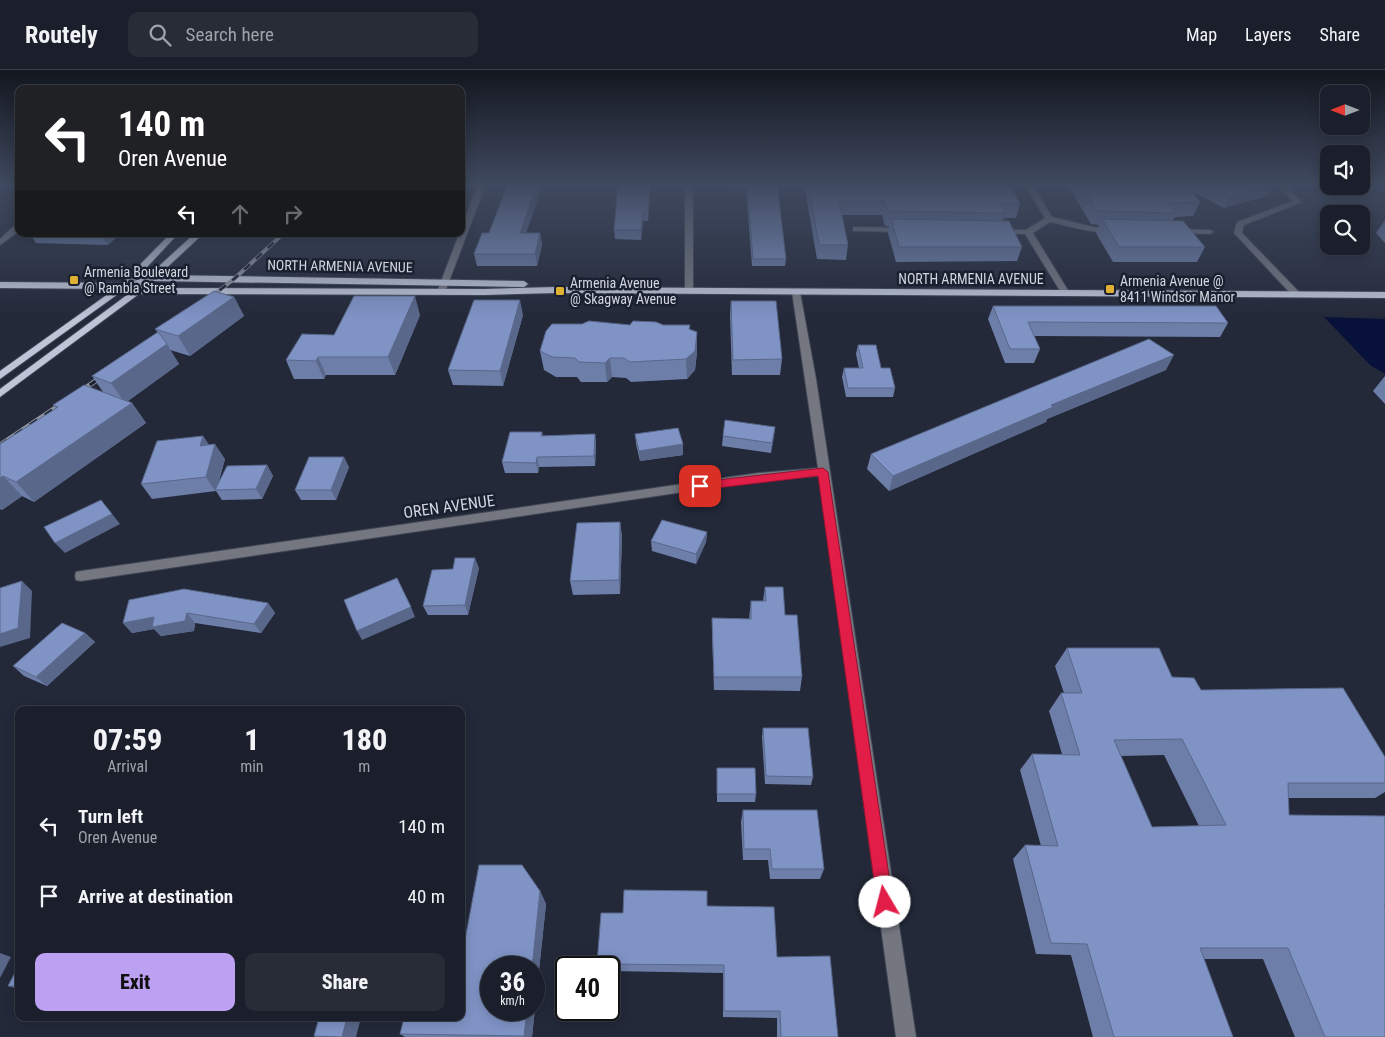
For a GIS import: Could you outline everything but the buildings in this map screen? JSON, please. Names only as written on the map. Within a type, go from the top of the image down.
[{"type":"main road","points":[[0,376],[124,286],[171,237]]},
{"type":"main road","points":[[0,394],[138,292],[196,237]]},
{"type":"main road","name":"NORTH ARMENIA AVENUE","points":[[0,285],[124,286],[154,278],[445,281],[528,284],[556,290]]},
{"type":"main road","name":"NORTH ARMENIA AVENUE","points":[[124,286],[138,292],[556,290],[1385,295]]},
{"type":"street","points":[[689,229],[689,291]]},
{"type":"street","points":[[863,229],[913,230]]},
{"type":"street","points":[[990,231],[1028,232],[1033,229]]},
{"type":"street","points":[[1098,229],[1123,230]]},
{"type":"street","points":[[1239,229],[1238,232],[1296,294]]},
{"type":"street","points":[[0,243],[15,230]]},
{"type":"street","points":[[1171,231],[1210,232]]},
{"type":"street","points":[[1028,232],[1064,292]]},
{"type":"street","points":[[441,292],[462,237]]},
{"type":"street","points":[[796,292],[906,1037]]},
{"type":"street","name":"OREN AVENUE","points":[[81,576],[758,477],[823,472]]},
{"type":"shaded area","points":[[1324,317],[1385,319],[1385,374],[1370,365]]},
{"type":"railway","points":[[207,300],[234,279],[280,237]]},
{"type":"railway","points":[[0,445],[106,374]]},
{"type":"place","name":"Armenia Boulevard @ Rambla Street","points":[[74,280]]},
{"type":"place","name":"Armenia Avenue @ 8411 Windsor Manor","points":[[1110,289]]},
{"type":"place","name":"Armenia Avenue @ Skagway Avenue","points":[[560,291]]},
{"type":"route","points":[[700,486],[758,477],[823,472],[885,902]]}]
